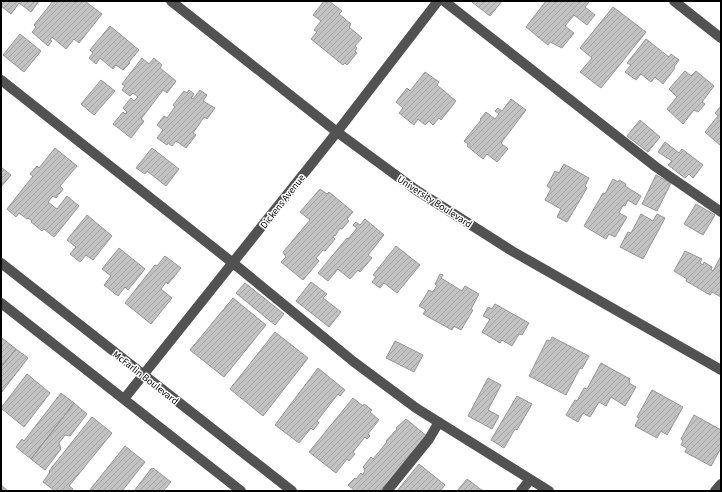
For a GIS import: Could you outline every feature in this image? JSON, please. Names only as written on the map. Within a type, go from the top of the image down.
[{"type":"street","name":"University Boulevard","points":[[171,1],[337,132],[416,190],[506,247],[721,370]]},
{"type":"street","name":"Dickens Avenue","points":[[124,399],[337,132],[438,1]]},
{"type":"street","points":[[444,1],[656,167],[721,212]]},
{"type":"street","points":[[674,1],[721,38]]},
{"type":"street","points":[[1,80],[232,263],[354,362],[416,408],[549,491]]},
{"type":"street","name":"McFarlin Boulevard","points":[[1,263],[292,491]]},
{"type":"street","points":[[1,302],[241,491]]},
{"type":"street","points":[[387,491],[429,438],[439,422]]},
{"type":"street","points":[[521,491],[530,480]]},
{"type":"street","points":[[715,491],[721,484]]},
{"type":"building","points":[[1,1],[39,1],[31,12],[19,3],[11,14],[1,6]]},
{"type":"building","points":[[53,1],[85,1],[102,14],[79,43],[74,39],[66,49],[52,37],[50,40],[52,41],[48,46],[32,32],[36,27],[34,25]]},
{"type":"building","points":[[324,1],[329,1],[342,11],[339,14],[351,24],[349,27],[362,38],[355,46],[357,48],[355,51],[357,53],[347,65],[345,63],[343,65],[311,39],[317,32],[314,30],[321,21],[313,15]]},
{"type":"building","points":[[502,1],[490,16],[472,2]]},
{"type":"building","points":[[546,1],[588,1],[589,2],[585,7],[595,15],[587,25],[574,15],[565,26],[574,33],[562,48],[550,42],[548,45],[526,27]]},
{"type":"building","points":[[613,7],[646,32],[601,88],[580,72],[592,58],[580,48]]},
{"type":"building","points":[[110,26],[139,50],[123,70],[116,65],[113,69],[100,58],[96,64],[89,58],[93,53],[90,50]]},
{"type":"building","points":[[20,34],[41,51],[24,72],[3,55]]},
{"type":"building","points":[[646,39],[669,57],[671,54],[679,60],[663,84],[655,77],[651,82],[641,74],[636,80],[625,72],[631,65],[627,63]]},
{"type":"building","points":[[142,58],[149,64],[154,58],[162,65],[160,68],[176,81],[167,93],[163,90],[141,119],[144,121],[131,138],[113,124],[123,112],[125,114],[127,112],[123,108],[131,98],[134,101],[138,97],[133,93],[130,96],[122,90],[125,86],[122,84]]},
{"type":"building","points":[[685,71],[691,76],[696,71],[714,86],[702,102],[705,104],[698,112],[694,110],[683,124],[667,109],[677,97],[669,89]]},
{"type":"building","points":[[425,72],[439,82],[437,85],[456,101],[441,120],[439,118],[433,125],[429,121],[425,125],[418,119],[414,125],[399,113],[403,108],[396,102],[407,88],[410,91]]},
{"type":"building","points":[[101,80],[115,91],[94,115],[81,104]]},
{"type":"building","points":[[189,90],[194,94],[191,98],[193,99],[200,90],[207,95],[203,101],[215,108],[207,119],[204,117],[193,133],[196,135],[186,148],[176,141],[172,146],[168,143],[167,145],[157,138],[163,130],[157,125],[164,116],[167,118],[175,107],[173,105],[184,91],[187,93]]},
{"type":"building","points":[[511,99],[526,110],[501,143],[508,149],[497,162],[487,154],[483,159],[467,146],[468,144],[464,141],[486,112],[495,119],[499,114],[495,111],[498,108],[502,111]]},
{"type":"building","points":[[721,106],[721,146],[705,132],[718,116],[715,113]]},
{"type":"building","points":[[640,120],[660,137],[648,152],[627,136]]},
{"type":"building","points":[[665,142],[679,153],[682,149],[703,165],[693,178],[689,174],[685,178],[668,165],[672,161],[658,152]]},
{"type":"building","points":[[55,148],[77,166],[60,186],[63,189],[56,198],[53,196],[48,202],[57,209],[67,196],[79,206],[54,237],[44,229],[42,231],[28,218],[27,219],[19,213],[16,217],[7,209],[33,176],[30,174],[37,166],[39,168]]},
{"type":"building","points":[[152,148],[179,169],[166,186],[147,171],[145,174],[136,168]]},
{"type":"building","points":[[564,164],[589,178],[585,186],[587,188],[567,222],[557,217],[561,209],[545,200],[551,189],[547,186],[555,171],[559,173]]},
{"type":"building","points":[[1,167],[11,175],[1,187]]},
{"type":"building","points":[[656,175],[671,183],[657,211],[642,204]]},
{"type":"building","points":[[613,179],[618,182],[619,180],[626,184],[625,186],[641,196],[636,205],[628,200],[625,206],[623,205],[619,213],[627,217],[615,237],[609,234],[606,239],[584,226]]},
{"type":"building","points":[[320,189],[327,194],[329,192],[353,212],[347,219],[349,221],[342,229],[340,228],[335,236],[334,235],[333,237],[335,239],[325,251],[323,250],[316,258],[319,261],[303,280],[281,262],[286,257],[283,252],[310,220],[300,212]]},
{"type":"building","points":[[696,204],[715,215],[703,235],[684,224]]},
{"type":"building","points":[[641,214],[653,221],[657,214],[665,218],[643,259],[620,247],[628,232],[631,233]]},
{"type":"building","points":[[87,215],[112,236],[93,260],[86,255],[80,262],[70,254],[76,247],[67,240]]},
{"type":"building","points":[[365,219],[384,235],[368,255],[372,258],[360,272],[358,270],[350,279],[338,269],[328,281],[318,273],[357,228],[353,225],[356,222],[360,225]]},
{"type":"building","points":[[396,246],[420,265],[397,293],[384,283],[380,288],[372,282],[376,277],[373,275]]},
{"type":"building","points":[[119,248],[145,269],[128,290],[125,287],[118,296],[104,285],[111,276],[102,269]]},
{"type":"building","points":[[685,251],[702,259],[700,263],[703,265],[704,262],[712,267],[711,270],[713,271],[721,256],[721,297],[712,292],[710,295],[686,281],[687,279],[674,271]]},
{"type":"building","points":[[165,256],[181,268],[168,284],[166,282],[161,289],[172,298],[151,324],[125,303],[155,265],[157,266]]},
{"type":"building","points":[[440,274],[443,275],[441,278],[462,291],[465,286],[479,294],[471,309],[473,310],[461,330],[454,326],[452,330],[423,314],[426,310],[419,306],[429,290],[433,292]]},
{"type":"building","points":[[311,282],[327,294],[323,298],[341,312],[329,327],[296,301]]},
{"type":"building","points":[[245,283],[284,314],[275,325],[236,293]]},
{"type":"building","points":[[233,298],[266,325],[224,377],[190,350]]},
{"type":"building","points":[[495,304],[529,323],[522,335],[519,334],[512,346],[502,340],[500,343],[482,332],[490,319],[483,316],[488,307],[492,309]]},
{"type":"building","points":[[275,332],[308,358],[263,416],[230,389]]},
{"type":"building","points":[[552,337],[589,356],[582,369],[580,368],[566,395],[529,376],[547,340],[550,341]]},
{"type":"building","points":[[2,338],[16,349],[1,367],[1,339]]},
{"type":"building","points":[[395,341],[423,355],[414,372],[386,358]]},
{"type":"building","points":[[16,349],[28,358],[1,393],[1,367]]},
{"type":"building","points":[[601,363],[630,379],[629,383],[636,387],[625,406],[611,397],[606,406],[599,402],[590,417],[583,413],[578,422],[566,415],[575,400],[577,401],[584,388],[587,389]]},
{"type":"building","points":[[318,368],[345,390],[340,396],[338,394],[317,421],[319,423],[313,430],[311,428],[299,443],[275,425]]},
{"type":"building","points":[[27,374],[50,393],[24,427],[1,408]]},
{"type":"building","points":[[488,378],[501,385],[488,410],[499,416],[492,429],[468,416]]},
{"type":"building","points":[[652,390],[683,407],[667,435],[661,431],[657,438],[635,426],[639,418],[637,417]]},
{"type":"building","points":[[61,393],[74,403],[31,459],[16,447],[22,439],[24,441]]},
{"type":"building","points":[[517,396],[532,404],[517,430],[515,429],[504,448],[491,440]]},
{"type":"building","points":[[353,398],[363,406],[364,404],[372,410],[370,412],[379,420],[368,434],[370,436],[367,439],[365,437],[353,452],[355,454],[349,461],[347,459],[336,473],[309,452]]},
{"type":"building","points":[[74,403],[87,414],[70,436],[65,435],[59,443],[61,449],[45,470],[31,459]]},
{"type":"building","points":[[694,415],[721,430],[721,448],[711,466],[685,452],[687,448],[681,445],[683,441],[681,439]]},
{"type":"building","points":[[92,417],[112,433],[69,486],[73,489],[71,491],[55,491],[43,482],[50,472],[49,471]]},
{"type":"building","points":[[406,419],[428,437],[385,491],[355,491],[348,485],[361,473],[363,475],[365,469],[363,467],[371,457],[373,459],[397,429],[396,428]]},
{"type":"building","points":[[125,446],[145,462],[122,491],[89,491]]},
{"type":"building","points":[[419,464],[445,485],[440,491],[397,491]]},
{"type":"building","points":[[153,468],[171,482],[163,491],[134,491],[151,469]]},
{"type":"building","points":[[467,479],[483,491],[457,491]]},
{"type":"building","points":[[1,485],[8,491],[1,491]]}]
